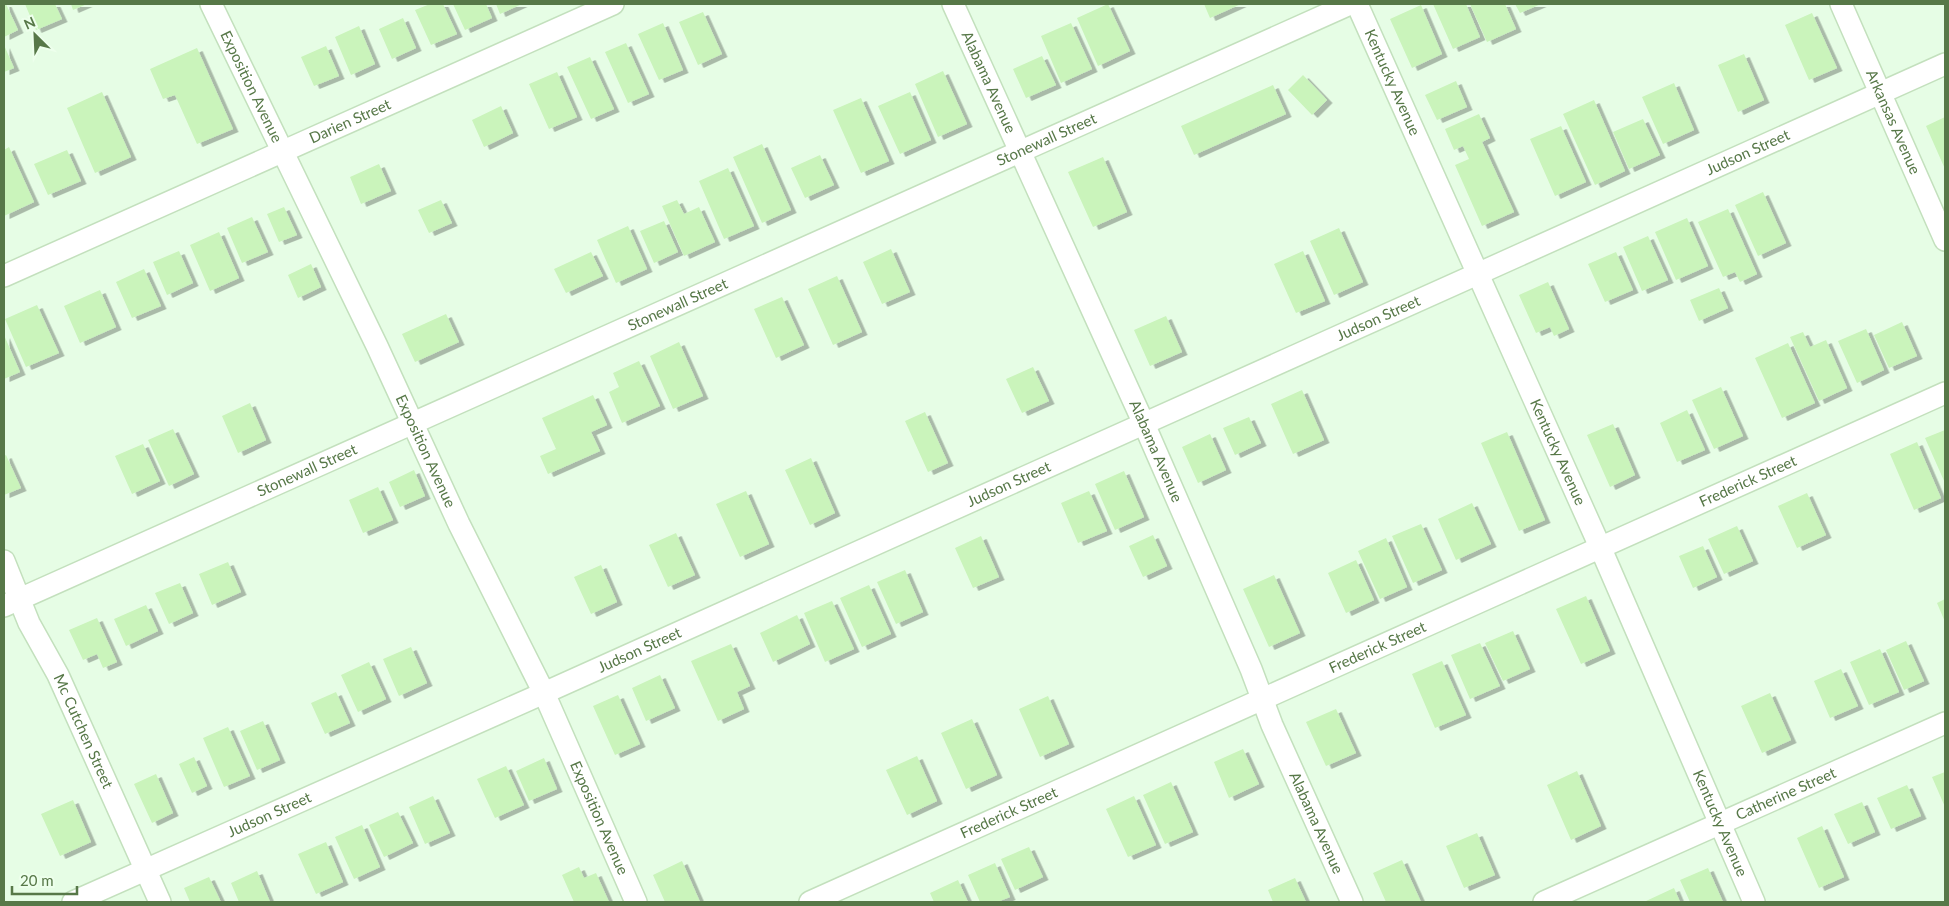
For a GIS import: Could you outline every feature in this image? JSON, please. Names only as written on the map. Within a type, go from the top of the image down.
[{"type":"street","name":"Exposition Avenue","points":[[211,4],[377,346],[459,524],[544,693],[636,902]]},
{"type":"street","name":"Darien Street","points":[[4,276],[614,4]]},
{"type":"street","name":"Alabama Avenue","points":[[953,4],[1144,424],[1247,660],[1272,725],[1352,902]]},
{"type":"street","name":"Stonewall Street","points":[[12,602],[1350,4]]},
{"type":"street","name":"Kentucky Avenue","points":[[1357,4],[1601,549],[1754,902]]},
{"type":"street","name":"Arkansas Avenue","points":[[1842,4],[1945,240]]},
{"type":"street","name":"Judson Street","points":[[73,902],[544,693],[1945,64]]},
{"type":"street","name":"Frederick Street","points":[[810,902],[1601,549],[1945,393]]},
{"type":"street","name":"Mc Cutchen Street","points":[[4,561],[12,602],[30,623],[58,675],[160,902]]},
{"type":"street","name":"Catherine Street","points":[[1544,902],[1945,723]]},
{"type":"building","points":[[4,4],[6,4],[18,30],[4,37]]},
{"type":"building","points":[[25,4],[55,4],[62,19],[36,30]]},
{"type":"building","points":[[71,4],[87,4],[73,10]]},
{"type":"building","points":[[430,4],[443,4],[457,34],[431,45],[415,10]]},
{"type":"building","points":[[453,4],[486,4],[492,18],[465,30]]},
{"type":"building","points":[[496,4],[522,4],[500,14]]},
{"type":"building","points":[[1108,4],[1130,51],[1098,66],[1077,18]]},
{"type":"building","points":[[1204,4],[1241,4],[1210,18]]},
{"type":"building","points":[[1433,4],[1466,4],[1480,37],[1453,49]]},
{"type":"building","points":[[1470,4],[1505,4],[1516,29],[1487,42]]},
{"type":"building","points":[[1515,4],[1541,4],[1520,13]]},
{"type":"building","points":[[1421,5],[1442,54],[1412,68],[1390,19]]},
{"type":"building","points":[[703,12],[722,54],[698,65],[679,22]]},
{"type":"building","points":[[1812,13],[1837,68],[1809,80],[1785,25]]},
{"type":"building","points":[[403,18],[416,48],[392,59],[379,29]]},
{"type":"building","points":[[663,23],[683,70],[659,80],[638,34]]},
{"type":"building","points":[[1071,23],[1092,69],[1061,83],[1041,36]]},
{"type":"building","points":[[359,26],[375,64],[351,75],[335,37]]},
{"type":"building","points":[[626,43],[649,94],[628,103],[605,52]]},
{"type":"building","points":[[4,45],[14,68],[4,72]]},
{"type":"building","points":[[326,46],[339,76],[314,86],[301,57]]},
{"type":"building","points":[[197,48],[233,129],[197,144],[175,95],[163,99],[150,69]]},
{"type":"building","points":[[1744,54],[1764,100],[1738,112],[1718,65]]},
{"type":"building","points":[[1042,56],[1056,85],[1026,98],[1013,69]]},
{"type":"building","points":[[590,57],[614,109],[591,119],[567,67]]},
{"type":"building","points":[[943,71],[967,124],[938,137],[915,84]]},
{"type":"building","points":[[557,72],[577,117],[549,129],[529,84]]},
{"type":"building","points":[[1303,75],[1327,100],[1312,115],[1288,90]]},
{"type":"building","points":[[1456,81],[1467,107],[1437,120],[1425,95]]},
{"type":"building","points":[[1674,83],[1694,130],[1663,144],[1642,97]]},
{"type":"building","points":[[1273,85],[1286,114],[1194,155],[1181,126]]},
{"type":"building","points":[[102,92],[131,157],[95,173],[67,108]]},
{"type":"building","points":[[910,92],[931,140],[900,154],[878,106]]},
{"type":"building","points":[[861,98],[889,161],[861,173],[833,110]]},
{"type":"building","points":[[1594,100],[1625,171],[1595,185],[1563,114]]},
{"type":"building","points":[[501,106],[513,133],[484,147],[472,120]]},
{"type":"building","points":[[1479,114],[1490,138],[1482,142],[1514,212],[1482,226],[1455,165],[1469,159],[1463,146],[1454,150],[1445,129]]},
{"type":"building","points":[[1945,117],[1945,169],[1926,126]]},
{"type":"building","points":[[1643,119],[1660,155],[1629,169],[1613,132]]},
{"type":"building","points":[[1561,126],[1586,182],[1555,196],[1530,139]]},
{"type":"building","points":[[762,144],[791,210],[762,223],[733,157]]},
{"type":"building","points":[[9,147],[34,202],[4,216],[4,150]]},
{"type":"building","points":[[67,150],[81,181],[48,195],[34,164]]},
{"type":"building","points":[[820,155],[834,185],[805,198],[791,168]]},
{"type":"building","points":[[1103,157],[1127,212],[1093,227],[1068,172]]},
{"type":"building","points":[[379,164],[391,191],[361,204],[350,177]]},
{"type":"building","points":[[728,168],[754,226],[724,239],[699,181]]},
{"type":"building","points":[[1763,192],[1786,243],[1758,256],[1735,205]]},
{"type":"building","points":[[441,200],[452,223],[429,233],[418,210]]},
{"type":"building","points":[[677,200],[684,214],[699,207],[715,242],[684,256],[662,206]]},
{"type":"building","points":[[284,207],[297,235],[279,242],[267,214]]},
{"type":"building","points":[[1728,209],[1757,274],[1740,282],[1735,272],[1723,277],[1698,222]]},
{"type":"building","points":[[252,217],[268,252],[242,263],[227,228]]},
{"type":"building","points":[[1687,218],[1708,266],[1676,280],[1655,232]]},
{"type":"building","points":[[664,221],[678,252],[654,263],[640,231]]},
{"type":"building","points":[[628,226],[647,269],[616,283],[597,240]]},
{"type":"building","points":[[1339,228],[1363,282],[1334,295],[1310,241]]},
{"type":"building","points":[[219,232],[239,278],[210,291],[190,245]]},
{"type":"building","points":[[1648,236],[1668,280],[1642,291],[1623,247]]},
{"type":"building","points":[[891,249],[910,292],[882,304],[863,262]]},
{"type":"building","points":[[179,251],[193,283],[167,295],[153,262]]},
{"type":"building","points":[[1303,251],[1325,301],[1296,313],[1274,264]]},
{"type":"building","points":[[591,252],[603,276],[566,293],[554,269]]},
{"type":"building","points":[[1616,252],[1633,290],[1605,302],[1588,264]]},
{"type":"building","points":[[311,264],[321,287],[298,298],[288,275]]},
{"type":"building","points":[[144,269],[161,306],[132,318],[116,282]]},
{"type":"building","points":[[837,276],[862,332],[833,345],[808,289]]},
{"type":"building","points":[[1548,282],[1569,329],[1554,336],[1550,327],[1536,333],[1519,295]]},
{"type":"building","points":[[1719,288],[1728,308],[1699,321],[1690,300]]},
{"type":"building","points":[[100,290],[116,327],[80,343],[64,306]]},
{"type":"building","points":[[782,297],[804,345],[776,358],[754,309]]},
{"type":"building","points":[[37,305],[59,353],[26,367],[5,319]]},
{"type":"building","points":[[446,314],[459,342],[415,362],[402,334]]},
{"type":"building","points":[[1166,316],[1182,352],[1150,366],[1134,330]]},
{"type":"building","points":[[1902,322],[1917,356],[1889,368],[1874,335]]},
{"type":"building","points":[[1866,329],[1884,370],[1857,383],[1838,341]]},
{"type":"building","points":[[1803,332],[1810,347],[1826,340],[1847,388],[1819,401],[1790,337]]},
{"type":"building","points":[[4,335],[20,372],[4,379]]},
{"type":"building","points":[[679,342],[703,396],[673,409],[650,356]]},
{"type":"building","points":[[1788,343],[1815,403],[1782,418],[1755,358]]},
{"type":"building","points":[[639,361],[660,406],[622,423],[609,392],[619,387],[613,373]]},
{"type":"building","points":[[1033,367],[1049,401],[1022,413],[1006,379]]},
{"type":"building","points":[[1721,387],[1743,436],[1714,449],[1692,400]]},
{"type":"building","points":[[1302,390],[1324,440],[1293,454],[1271,404]]},
{"type":"building","points":[[593,395],[607,425],[591,432],[600,451],[548,474],[540,456],[556,449],[542,418]]},
{"type":"building","points":[[250,403],[266,440],[238,453],[222,416]]},
{"type":"building","points":[[1687,410],[1705,450],[1677,462],[1660,423]]},
{"type":"building","points":[[925,412],[948,463],[928,472],[905,421]]},
{"type":"building","points":[[1249,417],[1261,443],[1235,455],[1223,428]]},
{"type":"building","points":[[1613,424],[1635,475],[1610,487],[1587,435]]},
{"type":"building","points":[[173,429],[194,474],[169,486],[148,440]]},
{"type":"building","points":[[1945,430],[1945,483],[1925,438]]},
{"type":"building","points":[[1507,432],[1545,520],[1519,531],[1481,443]]},
{"type":"building","points":[[1210,434],[1226,470],[1198,483],[1182,447]]},
{"type":"building","points":[[1917,442],[1941,498],[1914,510],[1890,454]]},
{"type":"building","points":[[143,444],[160,481],[132,494],[115,456]]},
{"type":"building","points":[[6,455],[21,488],[4,495],[4,456]]},
{"type":"building","points":[[811,458],[835,513],[810,525],[785,470]]},
{"type":"building","points":[[414,470],[425,496],[400,507],[389,482]]},
{"type":"building","points":[[1124,471],[1144,517],[1115,530],[1095,484]]},
{"type":"building","points":[[378,487],[393,520],[363,533],[349,500]]},
{"type":"building","points":[[746,491],[769,544],[740,557],[716,504]]},
{"type":"building","points":[[1089,491],[1107,531],[1078,543],[1061,503]]},
{"type":"building","points":[[1807,493],[1826,535],[1797,548],[1778,506]]},
{"type":"building","points":[[1472,503],[1491,544],[1456,560],[1438,519]]},
{"type":"building","points":[[1421,524],[1442,570],[1413,583],[1392,536]]},
{"type":"building","points":[[1737,526],[1753,561],[1724,574],[1708,539]]},
{"type":"building","points":[[676,533],[695,575],[668,587],[649,545]]},
{"type":"building","points":[[1153,535],[1167,566],[1143,577],[1129,546]]},
{"type":"building","points":[[981,536],[999,577],[973,588],[955,548]]},
{"type":"building","points":[[1386,538],[1407,587],[1380,599],[1358,551]]},
{"type":"building","points":[[1703,546],[1717,577],[1693,588],[1679,556]]},
{"type":"building","points":[[1356,560],[1374,600],[1346,613],[1328,573]]},
{"type":"building","points":[[228,562],[241,592],[212,605],[199,574]]},
{"type":"building","points":[[601,565],[617,602],[591,614],[574,577]]},
{"type":"building","points":[[905,570],[923,612],[896,624],[877,582]]},
{"type":"building","points":[[1274,575],[1300,633],[1269,647],[1243,589]]},
{"type":"building","points":[[180,583],[193,613],[169,624],[155,593]]},
{"type":"building","points":[[869,585],[891,634],[862,647],[840,598]]},
{"type":"building","points":[[1586,596],[1610,651],[1581,664],[1556,609]]},
{"type":"building","points":[[1945,599],[1945,622],[1937,603]]},
{"type":"building","points":[[832,601],[854,649],[825,662],[804,613]]},
{"type":"building","points":[[146,605],[158,631],[126,646],[114,619]]},
{"type":"building","points":[[797,615],[810,644],[773,662],[760,633]]},
{"type":"building","points":[[97,618],[117,662],[103,668],[97,654],[83,660],[69,630]]},
{"type":"building","points":[[1513,631],[1530,669],[1503,681],[1485,643]]},
{"type":"building","points":[[1906,641],[1924,681],[1904,690],[1886,650]]},
{"type":"building","points":[[1480,643],[1500,686],[1470,699],[1451,655]]},
{"type":"building","points":[[731,644],[750,686],[737,692],[744,709],[718,721],[691,661]]},
{"type":"building","points":[[411,647],[427,683],[399,696],[383,659]]},
{"type":"building","points":[[1880,649],[1899,692],[1869,705],[1850,662]]},
{"type":"building","points":[[1442,661],[1466,715],[1435,728],[1412,674]]},
{"type":"building","points":[[369,662],[386,699],[358,712],[341,675]]},
{"type":"building","points":[[1841,669],[1858,706],[1830,718],[1814,681]]},
{"type":"building","points":[[660,675],[675,708],[646,721],[632,688]]},
{"type":"building","points":[[336,692],[350,723],[325,734],[311,703]]},
{"type":"building","points":[[1770,693],[1791,740],[1762,753],[1741,706]]},
{"type":"building","points":[[618,695],[640,744],[615,755],[593,706]]},
{"type":"building","points":[[1048,696],[1069,744],[1040,757],[1019,709]]},
{"type":"building","points":[[1336,709],[1356,753],[1326,766],[1306,722]]},
{"type":"building","points":[[972,719],[997,775],[966,789],[941,733]]},
{"type":"building","points":[[263,721],[280,760],[257,770],[240,731]]},
{"type":"building","points":[[228,727],[250,776],[224,787],[203,738]]},
{"type":"building","points":[[1243,749],[1259,784],[1229,798],[1214,762]]},
{"type":"building","points":[[917,756],[937,801],[907,815],[886,770]]},
{"type":"building","points":[[194,757],[207,786],[192,793],[179,764]]},
{"type":"building","points":[[544,758],[557,789],[529,801],[516,771]]},
{"type":"building","points":[[506,766],[524,805],[495,818],[477,779]]},
{"type":"building","points":[[1577,771],[1601,826],[1571,840],[1547,785]]},
{"type":"building","points":[[1945,772],[1945,807],[1932,777]]},
{"type":"building","points":[[156,774],[173,813],[152,823],[134,784]]},
{"type":"building","points":[[1171,782],[1193,832],[1165,844],[1143,795]]},
{"type":"building","points":[[1907,785],[1921,816],[1891,829],[1877,798]]},
{"type":"building","points":[[433,796],[450,833],[425,844],[409,807]]},
{"type":"building","points":[[1134,796],[1156,845],[1128,857],[1106,809]]},
{"type":"building","points":[[73,800],[91,842],[60,856],[41,814]]},
{"type":"building","points":[[1862,802],[1875,832],[1848,844],[1834,814]]},
{"type":"building","points":[[398,812],[413,843],[384,857],[369,825]]},
{"type":"building","points":[[362,825],[380,867],[354,879],[335,837]]},
{"type":"building","points":[[1822,826],[1844,877],[1819,888],[1797,838]]},
{"type":"building","points":[[1477,833],[1495,875],[1464,888],[1446,846]]},
{"type":"building","points":[[326,842],[343,882],[316,894],[298,854]]},
{"type":"building","points":[[1029,847],[1043,877],[1015,890],[1001,859]]},
{"type":"building","points":[[1402,860],[1421,902],[1386,902],[1373,873]]},
{"type":"building","points":[[682,861],[700,902],[665,902],[653,875]]},
{"type":"building","points":[[995,863],[1010,897],[997,902],[980,902],[968,875]]},
{"type":"building","points":[[579,867],[584,878],[596,873],[609,902],[574,902],[562,875]]},
{"type":"building","points":[[1708,868],[1723,902],[1690,902],[1680,880]]},
{"type":"building","points":[[257,871],[270,902],[239,902],[231,883]]},
{"type":"building","points":[[209,877],[221,902],[190,902],[184,888]]},
{"type":"building","points":[[1295,878],[1306,902],[1273,902],[1268,890]]},
{"type":"building","points":[[958,880],[968,902],[934,902],[930,893]]},
{"type":"building","points":[[1674,888],[1680,902],[1646,902],[1646,901]]}]
